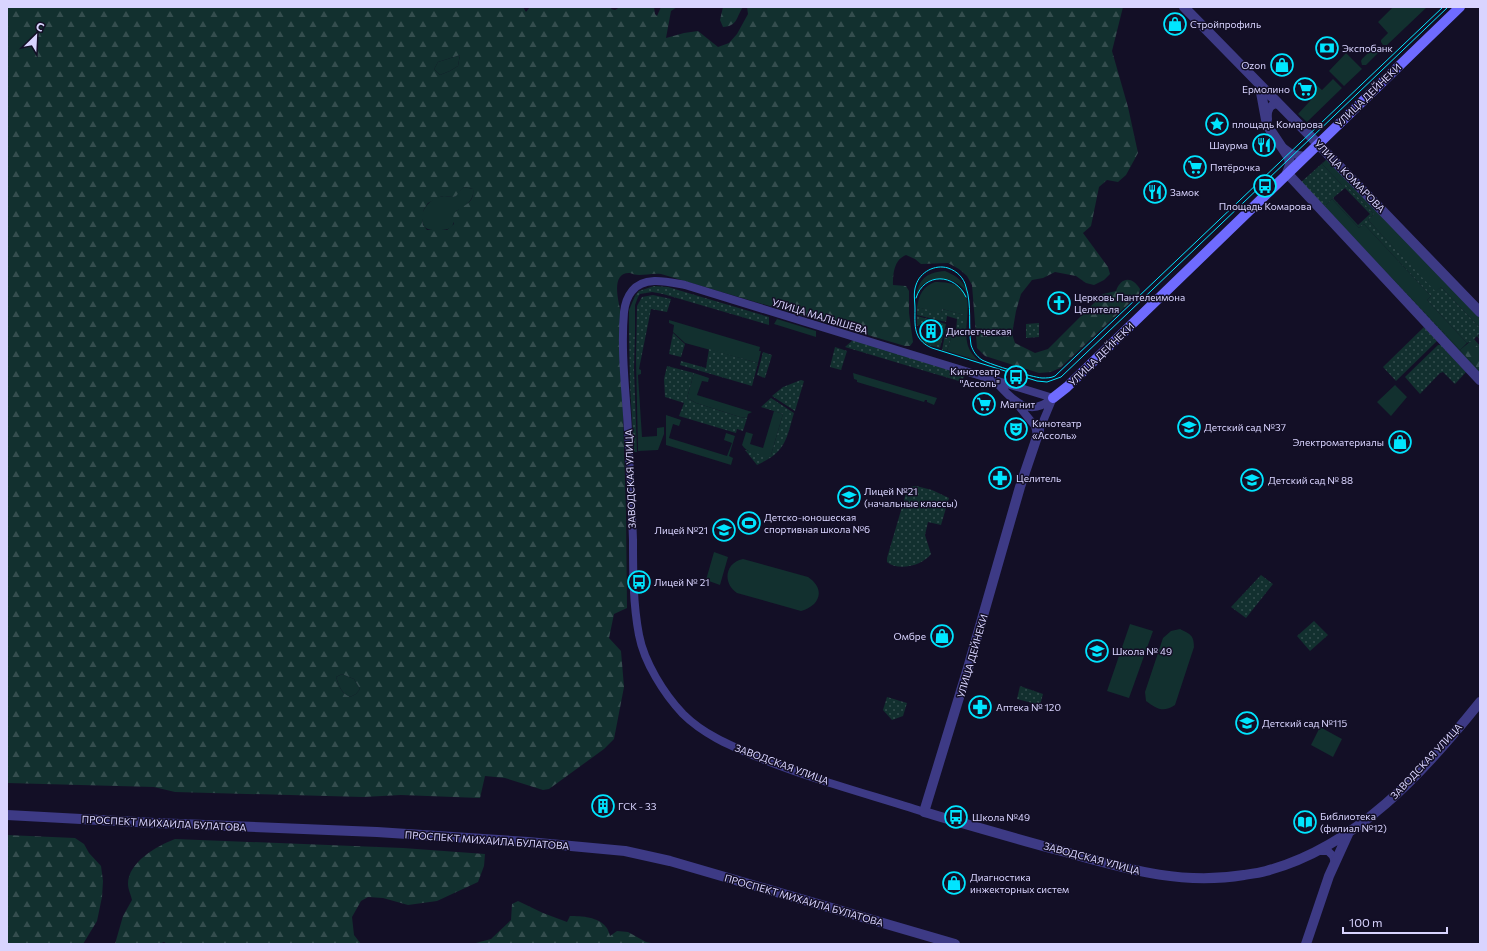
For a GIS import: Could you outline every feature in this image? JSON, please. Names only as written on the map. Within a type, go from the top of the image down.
[{"type":"main road","name":"УЛИЦА ДЕЙНЕКИ","points":[[1053,398],[1067,387],[1460,7]]},
{"type":"street","name":"УЛИЦА КОМАРОВА","points":[[1184,7],[1480,312]]},
{"type":"street","points":[[1259,85],[1269,129],[1290,161],[1287,174],[1480,380]]},
{"type":"street","points":[[1269,129],[1267,116],[1268,110],[1272,104],[1279,104]]},
{"type":"street","points":[[1278,142],[1290,153],[1306,156]]},
{"type":"street","name":"УЛИЦА МАЛЫШЕВА","points":[[637,286],[644,282],[654,281],[685,285],[1053,398]]},
{"type":"street","name":"ЗАВОДСКАЯ УЛИЦА","points":[[637,286],[632,291],[625,304],[624,364],[634,572],[639,636],[645,654],[656,677],[668,696],[683,713],[703,730],[722,741],[789,769],[924,812],[996,833],[1163,876],[1185,878],[1228,878],[1265,872],[1294,862],[1318,851],[1349,832],[1390,800],[1442,747],[1480,702]]},
{"type":"street","points":[[996,381],[1035,426],[1038,433]]},
{"type":"street","points":[[1011,398],[1018,404],[1027,407],[1037,407],[1046,404],[1053,398]]},
{"type":"street","name":"УЛИЦА ДЕЙНЕКИ","points":[[924,812],[968,668],[1022,478],[1038,433],[1053,398]]},
{"type":"street","name":"ПРОСПЕКТ МИХАИЛА БУЛАТОВА","points":[[7,815],[154,823],[377,832],[528,842],[625,851],[670,860],[955,944]]},
{"type":"street","name":"ЗАВОДСКАЯ УЛИЦА","points":[[1306,944],[1324,889],[1349,832]]},
{"type":"street","points":[[1318,851],[1328,851],[1333,856],[1335,863]]},
{"type":"green space","points":[[7,7],[523,7],[526,12],[530,7],[612,7],[611,9],[615,10],[620,7],[654,7],[655,14],[657,16],[661,7],[677,7],[671,11],[666,38],[698,31],[718,47],[729,43],[737,34],[748,14],[747,7],[1123,7],[1112,51],[1128,107],[1138,153],[1126,175],[1118,182],[1107,180],[1099,187],[1091,226],[1083,233],[1108,267],[1110,274],[1104,280],[1094,285],[1086,283],[1076,276],[1055,272],[1043,278],[1032,280],[1021,294],[1016,311],[1012,334],[1015,343],[1035,353],[1048,349],[1103,294],[1116,291],[1121,283],[1127,280],[1134,282],[1140,289],[1139,294],[1060,368],[1051,372],[1039,373],[985,356],[977,348],[972,285],[967,276],[959,269],[948,263],[921,264],[915,259],[906,255],[899,260],[895,267],[893,285],[906,286],[909,291],[909,313],[913,342],[910,346],[905,346],[661,274],[636,275],[630,273],[624,274],[620,277],[618,281],[617,293],[620,309],[626,514],[627,608],[614,614],[609,638],[621,651],[624,687],[614,739],[604,749],[549,789],[543,790],[505,778],[485,776],[480,798],[401,795],[363,797],[175,792],[154,787],[7,783]],"holes":[[[460,55],[458,66],[450,71],[440,75],[434,69],[438,62]],[[464,187],[473,189],[470,202],[453,214],[454,224],[447,230],[427,230],[423,225],[422,219],[424,209],[428,203],[442,196],[456,196]],[[342,674],[354,679],[360,689],[356,694],[350,697],[342,691],[336,677]]]},
{"type":"green space","points":[[723,7],[743,7],[734,23],[723,27],[720,20]]},
{"type":"green space","points":[[1393,7],[1427,7],[1387,45],[1383,45],[1381,40],[1388,33],[1378,22]]},
{"type":"green space","points":[[1377,46],[1380,49],[1379,52],[1366,65],[1362,65],[1362,59],[1374,47]]},
{"type":"green space","points":[[1346,53],[1362,69],[1344,86],[1329,71]]},
{"type":"green space","points":[[460,55],[458,66],[450,71],[440,75],[434,69],[438,62]]},
{"type":"green space","points":[[1333,79],[1342,88],[1307,122],[1298,114],[1314,96],[1312,89],[1316,85],[1322,90]]},
{"type":"green space","points":[[1328,158],[1480,317],[1480,328],[1441,287],[1435,292],[1368,220],[1374,214],[1346,185],[1342,185],[1322,164]]},
{"type":"green space","points":[[1328,158],[1322,164],[1342,185],[1346,185],[1374,214],[1368,220],[1435,291],[1441,287],[1480,328],[1480,333],[1478,335],[1480,340],[1477,336],[1474,339],[1480,346],[1480,349],[1472,341],[1467,343],[1427,300],[1431,296],[1364,224],[1359,228],[1332,199],[1324,207],[1480,371],[1480,374],[1299,184]],"holes":[[[1345,188],[1370,214],[1358,225],[1333,198]]]},
{"type":"green space","points":[[464,187],[473,189],[472,197],[469,203],[456,211],[452,226],[446,230],[427,229],[423,224],[422,214],[430,202],[439,197],[453,197]]},
{"type":"green space","points":[[1332,199],[1359,228],[1364,224],[1431,296],[1427,300],[1467,343],[1460,350],[1324,207]]},
{"type":"green space","points":[[945,271],[963,283],[968,295],[964,289],[954,281],[933,279],[928,281],[920,288],[916,298],[921,281],[924,278],[933,273]]},
{"type":"green space","points":[[935,282],[951,283],[961,288],[966,295],[968,304],[966,336],[971,352],[979,361],[947,351],[951,338],[961,336],[964,315],[942,309],[941,314],[917,307],[922,292],[927,286]]},
{"type":"green space","points":[[654,286],[668,287],[769,317],[769,325],[663,294],[652,292],[640,294],[638,297],[635,296],[639,291]]},
{"type":"green space","points":[[653,295],[671,299],[667,312],[651,309],[641,359],[636,359],[637,306],[642,297]]},
{"type":"green space","points":[[635,296],[638,297],[635,305],[635,332],[629,332],[629,310]]},
{"type":"green space","points":[[917,307],[941,313],[942,309],[965,315],[961,336],[951,338],[947,351],[942,350],[946,329],[956,331],[957,319],[947,316],[946,322],[917,315]]},
{"type":"green space","points":[[917,316],[946,324],[940,348],[923,342],[920,337],[937,341],[940,325],[924,321],[917,326]]},
{"type":"green space","points":[[777,319],[816,331],[816,337],[774,324]]},
{"type":"green space","points":[[669,320],[760,347],[759,351],[761,351],[758,363],[685,343],[673,332],[674,325],[669,323]]},
{"type":"green space","points":[[1039,323],[1039,337],[1026,338],[1026,324]]},
{"type":"green space","points":[[1424,327],[1437,341],[1396,381],[1383,367]]},
{"type":"green space","points":[[629,332],[635,332],[634,368],[637,452],[634,452],[630,385]]},
{"type":"green space","points":[[673,333],[685,344],[681,357],[669,354]]},
{"type":"green space","points":[[853,340],[965,374],[962,382],[845,347]]},
{"type":"green space","points":[[1472,340],[1480,349],[1480,371],[1460,350]]},
{"type":"green space","points":[[1438,345],[1441,345],[1466,372],[1455,384],[1443,372],[1440,373],[1420,394],[1405,377]]},
{"type":"green space","points":[[835,347],[847,351],[841,370],[830,367]]},
{"type":"green space","points":[[709,349],[758,363],[752,386],[680,365],[681,361],[706,368]]},
{"type":"green space","points":[[763,352],[772,355],[765,378],[757,375]]},
{"type":"green space","points":[[636,359],[641,359],[639,369],[641,370],[641,374],[638,375],[642,437],[657,436],[657,428],[664,427],[664,434],[658,450],[638,451]]},
{"type":"green space","points":[[667,366],[694,373],[687,398],[696,403],[747,418],[743,431],[737,429],[736,433],[679,416],[684,403],[665,397],[664,379]]},
{"type":"green space","points":[[694,373],[709,378],[708,382],[702,381],[697,395],[752,412],[748,414],[747,418],[740,417],[696,403],[687,398]]},
{"type":"green space","points":[[853,373],[937,398],[934,405],[927,402],[927,400],[924,402],[857,382],[857,380],[854,379]]},
{"type":"green space","points":[[801,380],[804,381],[795,411],[772,396],[783,387]]},
{"type":"green space","points":[[1395,385],[1407,397],[1391,416],[1377,402]]},
{"type":"green space","points":[[771,398],[794,413],[786,438],[779,450],[767,460],[757,465],[745,450],[762,455],[771,455],[783,414],[761,407]]},
{"type":"green space","points":[[774,411],[783,414],[771,455],[759,455],[745,448],[742,445],[746,432],[753,434],[750,444],[763,448]]},
{"type":"green space","points":[[666,415],[681,420],[679,426],[673,424],[669,438],[727,456],[732,443],[724,440],[726,433],[735,436],[729,456],[733,458],[731,465],[666,445]]},
{"type":"green space","points":[[916,486],[932,490],[949,498],[941,525],[928,522],[925,535],[931,554],[917,564],[898,567],[887,562],[887,558],[907,490],[910,487]]},
{"type":"green space","points":[[714,552],[728,557],[720,585],[706,580]]},
{"type":"green space","points":[[743,559],[808,577],[814,582],[819,592],[816,601],[807,609],[801,611],[737,593],[729,584],[728,574],[732,565]]},
{"type":"green space","points":[[1261,575],[1273,584],[1246,618],[1231,607]]},
{"type":"green space","points":[[1314,621],[1328,635],[1310,651],[1297,636]]},
{"type":"green space","points":[[1130,624],[1153,631],[1129,698],[1107,691]]},
{"type":"green space","points":[[1180,629],[1191,635],[1194,647],[1175,705],[1167,709],[1160,709],[1146,701],[1145,692],[1163,638],[1171,631]]},
{"type":"green space","points":[[342,674],[354,679],[360,689],[356,694],[350,697],[342,691],[336,677]]},
{"type":"green space","points":[[1020,686],[1043,694],[1040,705],[1017,699]]},
{"type":"green space","points":[[887,697],[907,703],[903,716],[892,720],[883,710]]},
{"type":"green space","points":[[1320,727],[1342,739],[1333,757],[1311,745]]},
{"type":"green space","points":[[7,835],[75,838],[84,844],[89,853],[101,866],[103,881],[102,897],[97,921],[83,944],[7,944]]},
{"type":"green space","points":[[175,839],[403,848],[485,854],[484,866],[478,882],[437,901],[408,905],[383,898],[368,897],[361,901],[352,917],[354,935],[361,944],[167,944],[164,942],[159,944],[115,944],[123,916],[132,900],[128,884],[129,876],[133,869],[138,862],[152,851]]},
{"type":"green space","points":[[518,901],[567,922],[570,916],[594,919],[606,927],[610,936],[617,931],[628,932],[646,942],[656,944],[472,944],[491,939],[511,920],[512,904]]},
{"type":"tram line","points":[[1443,7],[1055,376],[1050,378],[1042,378],[1029,375],[994,365],[978,357],[971,345],[969,301],[964,281],[960,275],[948,268],[933,268],[924,273],[918,280],[914,294],[915,323],[919,338],[924,344],[932,348],[1037,381],[1047,382],[1061,377],[1448,7]]},
{"type":"tram line","points":[[916,298],[920,290],[926,284],[932,280],[940,279],[955,283],[966,297]]},
{"type":"place","name":"Стройпрофиль","points":[[1175,24]]},
{"type":"place","name":"Экспобанк","points":[[1327,48]]},
{"type":"place","name":"Ozon","points":[[1282,65]]},
{"type":"place","name":"Ермолино","points":[[1305,89]]},
{"type":"place","name":"площадь Комарова","points":[[1217,124]]},
{"type":"place","name":"Шаурма","points":[[1264,145]]},
{"type":"place","name":"Пятёрочка","points":[[1195,167]]},
{"type":"place","name":"Площадь Комарова","points":[[1265,186]]},
{"type":"place","name":"Замок","points":[[1155,192]]},
{"type":"place","name":"Церковь Пантелеимона Целителя","points":[[1059,303]]},
{"type":"place","name":"Диспетческая","points":[[931,331]]},
{"type":"place","name":"Кинотеатр \"Ассоль\"","points":[[1016,377]]},
{"type":"place","name":"Магнит","points":[[984,404]]},
{"type":"place","name":"Детский сад №37","points":[[1189,427]]},
{"type":"place","name":"Кинотеатр «Ассоль»","points":[[1016,429]]},
{"type":"place","name":"Электроматериалы","points":[[1400,442]]},
{"type":"place","name":"Целитель","points":[[1000,478]]},
{"type":"place","name":"Детский сад № 88","points":[[1252,480]]},
{"type":"place","name":"Лицей №21 (начальные классы)","points":[[849,497]]},
{"type":"place","name":"Детско-юношеская спортивная школа №6","points":[[749,523]]},
{"type":"place","name":"Лицей №21","points":[[724,530]]},
{"type":"place","name":"Лицей № 21","points":[[639,582]]},
{"type":"place","name":"Омбре","points":[[942,636]]},
{"type":"place","name":"Школа № 49","points":[[1097,651]]},
{"type":"place","name":"Аптека № 120","points":[[980,707]]},
{"type":"place","name":"Детский сад №115","points":[[1247,723]]},
{"type":"place","name":"ГСК - 33","points":[[603,806]]},
{"type":"place","name":"Школа №49","points":[[956,817]]},
{"type":"place","name":"Библиотека (филиал №12)","points":[[1305,822]]},
{"type":"place","name":"Диагностика инжекторных систем","points":[[954,883]]}]
